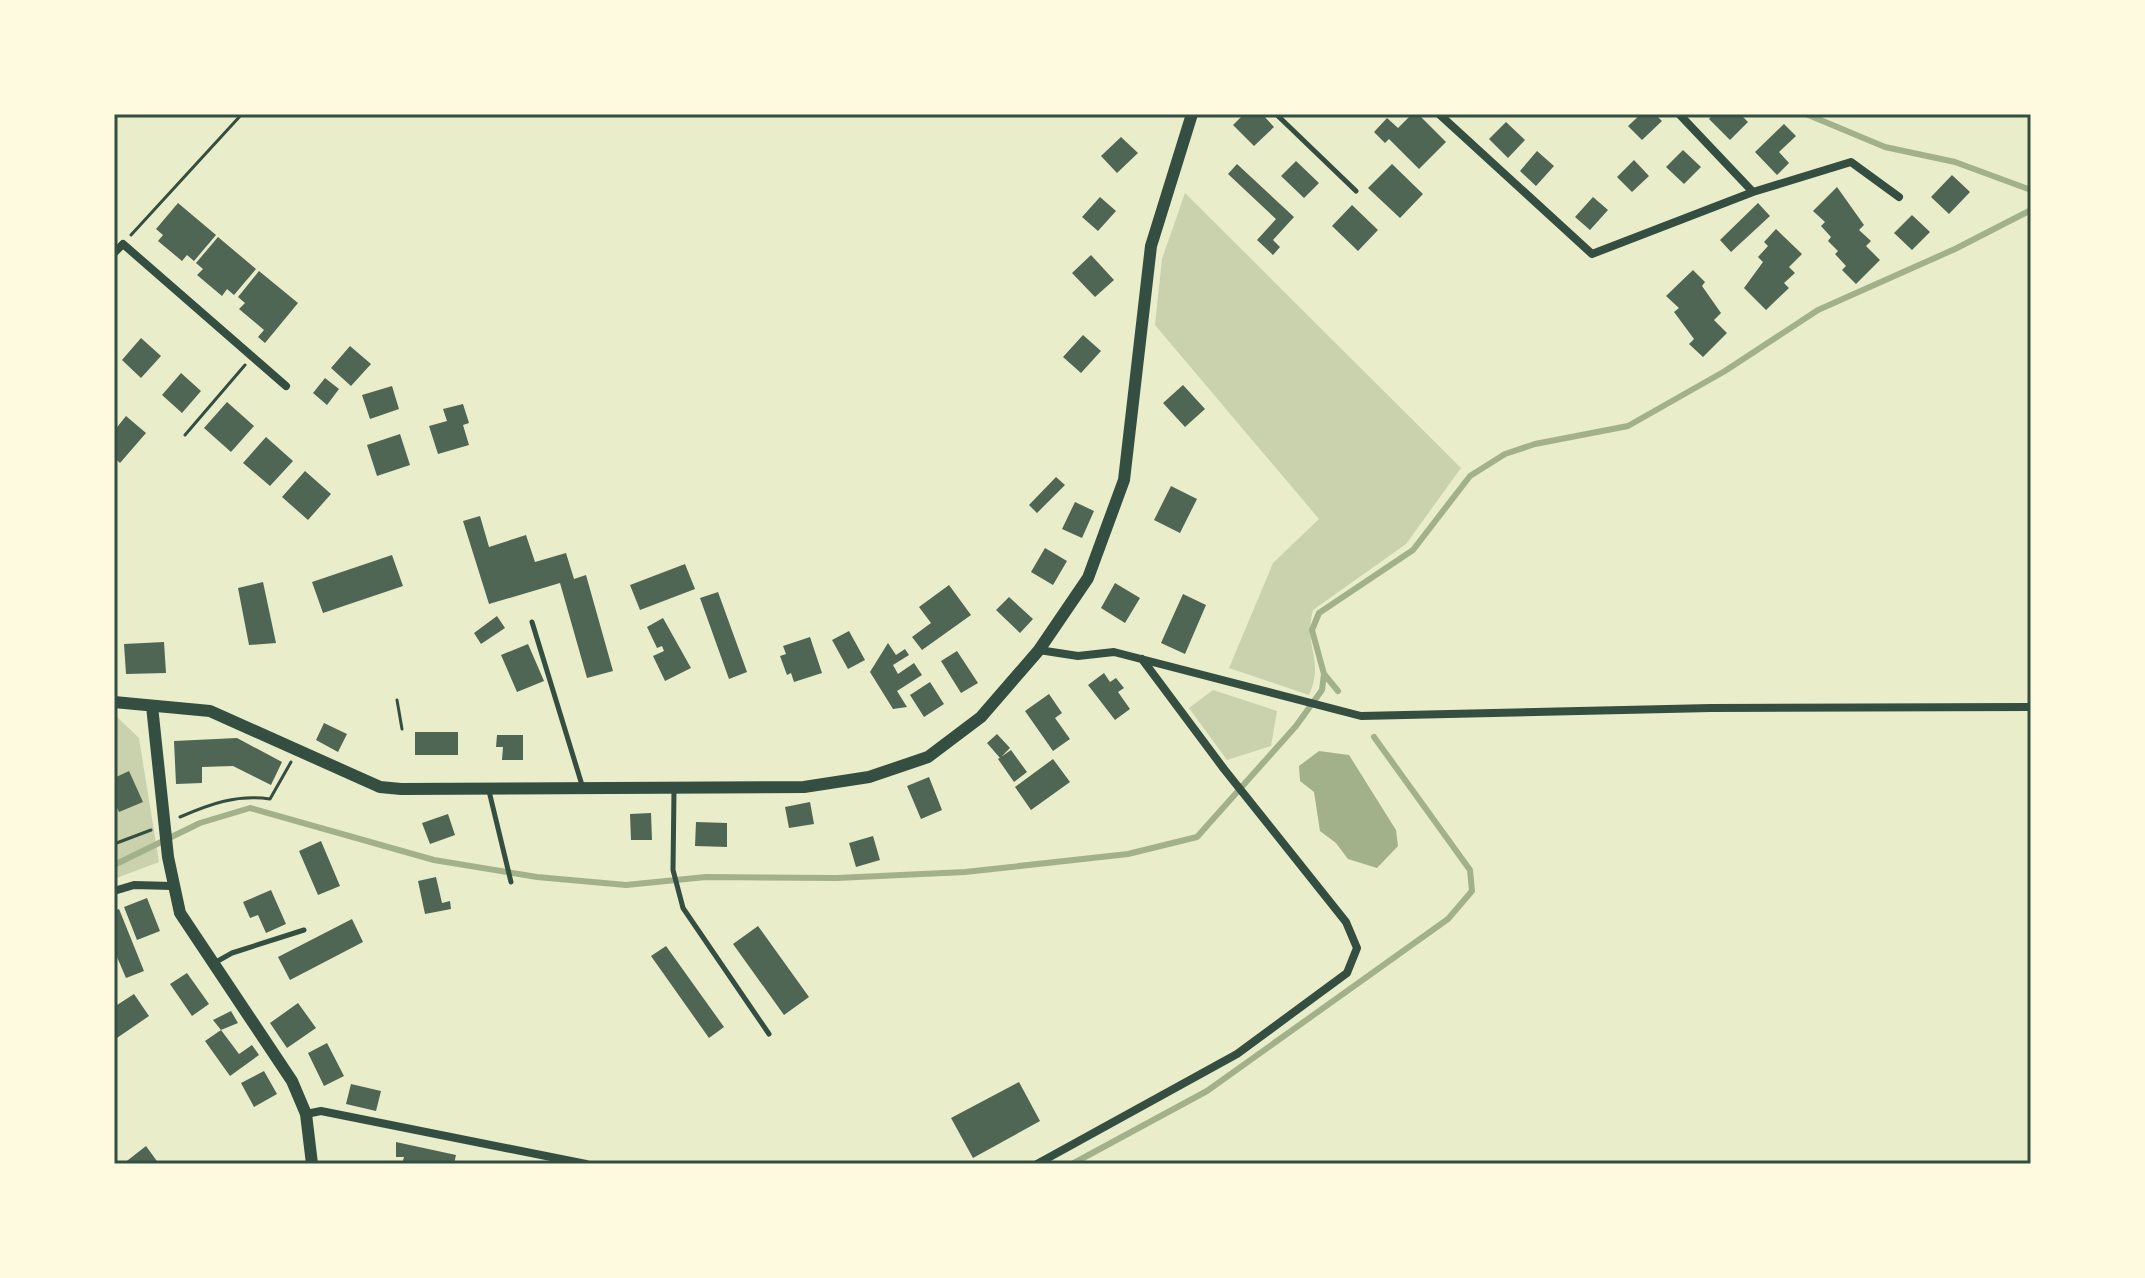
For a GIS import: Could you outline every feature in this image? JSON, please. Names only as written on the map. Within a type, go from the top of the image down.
[{"type":"street","points":[[114,702],[210,711],[380,787],[674,790],[804,787],[869,777],[928,757],[981,717],[1039,650],[1088,578],[1124,480],[1151,246],[1192,114]]},
{"type":"street","points":[[1439,114],[1592,254],[1753,192],[1851,162],[1899,197]]},
{"type":"street","points":[[1679,114],[1753,192]]},
{"type":"street","points":[[114,253],[123,244],[286,386]]},
{"type":"street","points":[[1039,650],[1078,656],[1114,652],[1292,701],[1361,716],[1711,708],[2031,707]]},
{"type":"street","points":[[1037,1164],[1237,1054],[1347,973],[1357,948],[1346,922],[1141,659]]},
{"type":"street","points":[[152,706],[168,857],[180,913],[282,1065],[306,1114],[312,1164]]},
{"type":"street","points":[[114,891],[134,885],[172,886]]},
{"type":"street","points":[[306,1114],[321,1111],[586,1164]]},
{"type":"lane","points":[[1276,114],[1356,191]]},
{"type":"lane","points":[[532,622],[584,790]]},
{"type":"lane","points":[[489,790],[511,882]]},
{"type":"lane","points":[[674,790],[673,870],[678,893],[693,926],[769,1034]]},
{"type":"lane","points":[[212,964],[232,953],[304,930]]},
{"type":"path","points":[[123,244],[242,114]]},
{"type":"path","points":[[185,435],[252,357]]},
{"type":"path","points":[[397,700],[402,729]]},
{"type":"path","points":[[114,844],[164,817],[213,803],[251,797],[270,799],[297,752]]},
{"type":"shaded area","points":[[1185,193],[1461,468],[1406,544],[1313,610],[1310,634],[1315,672],[1309,695],[1229,668],[1273,563],[1319,519],[1155,325],[1162,259]]},
{"type":"shaded area","points":[[1213,690],[1277,711],[1271,746],[1227,760],[1189,708]]},
{"type":"shaded area","points":[[114,714],[139,738],[159,862],[114,879]]},
{"type":"shaded area","points":[[1319,751],[1349,755],[1396,830],[1398,846],[1377,868],[1348,859],[1336,843],[1320,831],[1314,792],[1300,781],[1299,766]]},
{"type":"building","points":[[1244,114],[1262,114],[1274,127],[1254,146],[1233,125]]},
{"type":"building","points":[[1412,114],[1418,114],[1446,142],[1419,169],[1389,139],[1385,143],[1374,132],[1387,118],[1398,128]]},
{"type":"building","points":[[1641,114],[1655,114],[1662,121],[1642,140],[1628,126]]},
{"type":"building","points":[[1713,114],[1740,114],[1748,122],[1730,140],[1709,119]]},
{"type":"building","points":[[1506,122],[1525,140],[1508,158],[1489,139]]},
{"type":"building","points":[[1784,124],[1796,136],[1779,152],[1789,163],[1777,175],[1755,152]]},
{"type":"building","points":[[1121,137],[1138,153],[1117,173],[1101,156]]},
{"type":"building","points":[[1683,150],[1701,167],[1684,184],[1666,167]]},
{"type":"building","points":[[1537,151],[1554,166],[1536,186],[1520,171]]},
{"type":"building","points":[[1634,160],[1649,176],[1632,192],[1617,177]]},
{"type":"building","points":[[1296,161],[1319,183],[1304,198],[1281,176]]},
{"type":"building","points":[[1237,164],[1294,217],[1273,240],[1280,247],[1273,255],[1257,240],[1276,219],[1228,174]]},
{"type":"building","points":[[1392,164],[1423,194],[1400,218],[1368,188]]},
{"type":"building","points":[[1952,175],[1970,192],[1949,214],[1931,197]]},
{"type":"building","points":[[1837,187],[1864,225],[1859,230],[1871,241],[1866,246],[1880,260],[1856,284],[1842,270],[1846,266],[1835,254],[1838,251],[1828,241],[1831,237],[1821,226],[1825,222],[1813,211]]},
{"type":"building","points":[[1100,197],[1116,211],[1098,231],[1082,217]]},
{"type":"building","points":[[1593,197],[1608,210],[1590,230],[1575,217]]},
{"type":"building","points":[[178,203],[216,235],[194,261],[187,255],[182,261],[158,241],[163,235],[156,229]]},
{"type":"building","points":[[1758,203],[1770,216],[1731,252],[1720,240]]},
{"type":"building","points":[[1352,205],[1378,230],[1358,251],[1332,226]]},
{"type":"building","points":[[1912,215],[1930,232],[1912,250],[1894,233]]},
{"type":"building","points":[[1776,229],[1802,254],[1789,267],[1795,273],[1784,283],[1789,288],[1766,310],[1744,288],[1763,262],[1758,257],[1768,246],[1764,242]]},
{"type":"building","points":[[218,237],[256,269],[234,295],[227,289],[222,296],[197,275],[203,269],[196,263]]},
{"type":"building","points":[[1091,255],[1114,280],[1095,297],[1072,273]]},
{"type":"building","points":[[1693,270],[1705,282],[1702,286],[1721,313],[1714,320],[1727,333],[1703,357],[1689,344],[1694,339],[1674,312],[1679,308],[1666,296]]},
{"type":"building","points":[[259,271],[298,303],[265,343],[258,337],[264,330],[239,309],[245,303],[238,297]]},
{"type":"building","points":[[1083,335],[1101,351],[1081,373],[1063,357]]},
{"type":"building","points":[[141,338],[161,356],[141,378],[122,360]]},
{"type":"building","points":[[350,346],[371,364],[351,386],[331,368]]},
{"type":"building","points":[[181,373],[201,391],[182,413],[162,395]]},
{"type":"building","points":[[325,378],[339,389],[327,405],[313,393]]},
{"type":"building","points":[[1183,385],[1205,409],[1185,427],[1163,403]]},
{"type":"building","points":[[392,386],[399,409],[370,419],[362,395]]},
{"type":"building","points":[[227,402],[254,426],[231,452],[204,428]]},
{"type":"building","points":[[463,404],[469,423],[463,425],[469,445],[438,454],[429,426],[447,421],[443,409]]},
{"type":"building","points":[[126,416],[146,433],[120,463],[114,457],[114,431]]},
{"type":"building","points":[[400,434],[410,465],[377,476],[367,445]]},
{"type":"building","points":[[266,437],[293,461],[270,486],[243,463]]},
{"type":"building","points":[[305,471],[331,494],[308,520],[282,497]]},
{"type":"building","points":[[1056,477],[1065,485],[1037,513],[1029,505]]},
{"type":"building","points":[[1171,486],[1197,499],[1180,533],[1154,520]]},
{"type":"building","points":[[1075,502],[1094,511],[1082,538],[1062,529]]},
{"type":"building","points":[[480,516],[489,547],[526,535],[535,562],[566,553],[574,579],[586,575],[613,671],[587,678],[560,583],[489,604],[463,521]]},
{"type":"building","points":[[1045,548],[1067,561],[1053,585],[1031,572]]},
{"type":"building","points":[[392,555],[403,586],[323,613],[312,582]]},
{"type":"building","points":[[685,564],[695,589],[640,610],[630,585]]},
{"type":"building","points":[[263,582],[276,643],[249,645],[238,588]]},
{"type":"building","points":[[1115,583],[1140,598],[1125,623],[1101,608]]},
{"type":"building","points":[[949,585],[971,615],[922,650],[912,637],[931,623],[919,607]]},
{"type":"building","points":[[718,592],[747,672],[729,679],[700,598]]},
{"type":"building","points":[[1183,594],[1206,605],[1185,654],[1161,643]]},
{"type":"building","points":[[1009,597],[1033,619],[1020,633],[996,610]]},
{"type":"building","points":[[497,616],[505,628],[481,644],[474,633]]},
{"type":"building","points":[[663,618],[691,668],[665,681],[653,656],[664,651],[662,646],[657,648],[647,627]]},
{"type":"building","points":[[849,631],[865,660],[848,669],[832,640]]},
{"type":"building","points":[[810,637],[822,673],[794,682],[791,673],[787,675],[780,656],[786,654],[783,646]]},
{"type":"building","points":[[164,642],[166,673],[126,674],[124,644]]},
{"type":"building","points":[[888,643],[896,655],[905,649],[909,655],[893,665],[898,674],[914,663],[922,675],[897,691],[907,707],[893,709],[870,672]]},
{"type":"building","points":[[528,644],[544,681],[517,692],[501,655]]},
{"type":"building","points":[[957,651],[978,683],[961,693],[941,661]]},
{"type":"building","points":[[1104,673],[1110,682],[1116,678],[1124,688],[1118,692],[1130,709],[1115,720],[1088,685]]},
{"type":"building","points":[[930,682],[944,704],[924,717],[910,695]]},
{"type":"building","points":[[1049,694],[1062,713],[1055,718],[1070,739],[1053,751],[1025,711]]},
{"type":"building","points":[[324,723],[347,734],[338,752],[316,740]]},
{"type":"building","points":[[415,732],[458,732],[458,755],[415,755]]},
{"type":"building","points":[[997,734],[1010,748],[1000,758],[987,743]]},
{"type":"building","points":[[497,735],[523,735],[523,760],[502,760],[503,747],[496,747]]},
{"type":"building","points":[[237,738],[282,762],[271,785],[233,766],[202,767],[202,783],[176,784],[174,741]]},
{"type":"building","points":[[1011,750],[1027,772],[1014,782],[998,759]]},
{"type":"building","points":[[1053,759],[1070,782],[1031,810],[1015,787]]},
{"type":"building","points":[[129,771],[143,802],[119,812],[114,800],[114,778]]},
{"type":"building","points":[[929,777],[942,810],[921,819],[907,786]]},
{"type":"building","points":[[810,802],[814,824],[789,828],[785,807]]},
{"type":"building","points":[[651,813],[652,840],[631,840],[630,814]]},
{"type":"building","points":[[448,814],[455,835],[430,844],[422,823]]},
{"type":"building","points":[[696,822],[727,823],[727,847],[695,846]]},
{"type":"building","points":[[873,836],[880,860],[856,867],[849,843]]},
{"type":"building","points":[[321,841],[340,886],[318,895],[299,851]]},
{"type":"building","points":[[436,877],[442,903],[450,901],[451,909],[425,914],[418,881]]},
{"type":"building","points":[[271,890],[286,924],[266,933],[258,915],[250,918],[243,902]]},
{"type":"building","points":[[147,898],[160,931],[137,940],[124,907]]},
{"type":"building","points":[[119,909],[144,971],[126,978],[114,950],[114,911]]},
{"type":"building","points":[[352,919],[363,942],[290,980],[278,957]]},
{"type":"building","points":[[758,926],[809,997],[784,1015],[733,944]]},
{"type":"building","points":[[666,946],[724,1027],[709,1038],[651,956]]},
{"type":"building","points":[[187,973],[209,1004],[192,1016],[170,984]]},
{"type":"building","points":[[134,994],[149,1016],[114,1040],[114,1007]]},
{"type":"building","points":[[298,1003],[316,1028],[287,1048],[270,1023]]},
{"type":"building","points":[[231,1011],[238,1023],[221,1030],[213,1020]]},
{"type":"building","points":[[221,1030],[239,1054],[252,1045],[259,1055],[230,1076],[205,1041]]},
{"type":"building","points":[[327,1043],[344,1076],[324,1086],[308,1053]]},
{"type":"building","points":[[264,1071],[277,1094],[254,1107],[241,1083]]},
{"type":"building","points":[[1019,1082],[1040,1121],[973,1158],[951,1118]]},
{"type":"building","points":[[351,1084],[381,1091],[376,1111],[346,1104]]},
{"type":"building","points":[[396,1142],[456,1155],[454,1164],[402,1164],[404,1157],[396,1157]]},
{"type":"building","points":[[146,1146],[159,1164],[123,1164]]},
{"type":"waterway","points":[[1806,114],[1885,147],[1955,162],[2031,190]]},
{"type":"waterway","points":[[114,865],[200,823],[250,808],[434,860],[537,877],[626,885],[706,877],[837,878],[965,872],[1128,854],[1197,837],[1296,726],[1322,690],[1324,674],[1312,630],[1319,613],[1413,550],[1470,476],[1505,454],[1535,444],[1628,426],[1725,371],[1818,310],[1955,249],[2031,210]]},
{"type":"waterway","points":[[1324,674],[1338,691]]},
{"type":"waterway","points":[[1072,1164],[1207,1091],[1448,919],[1472,891],[1470,870],[1374,737]]}]
